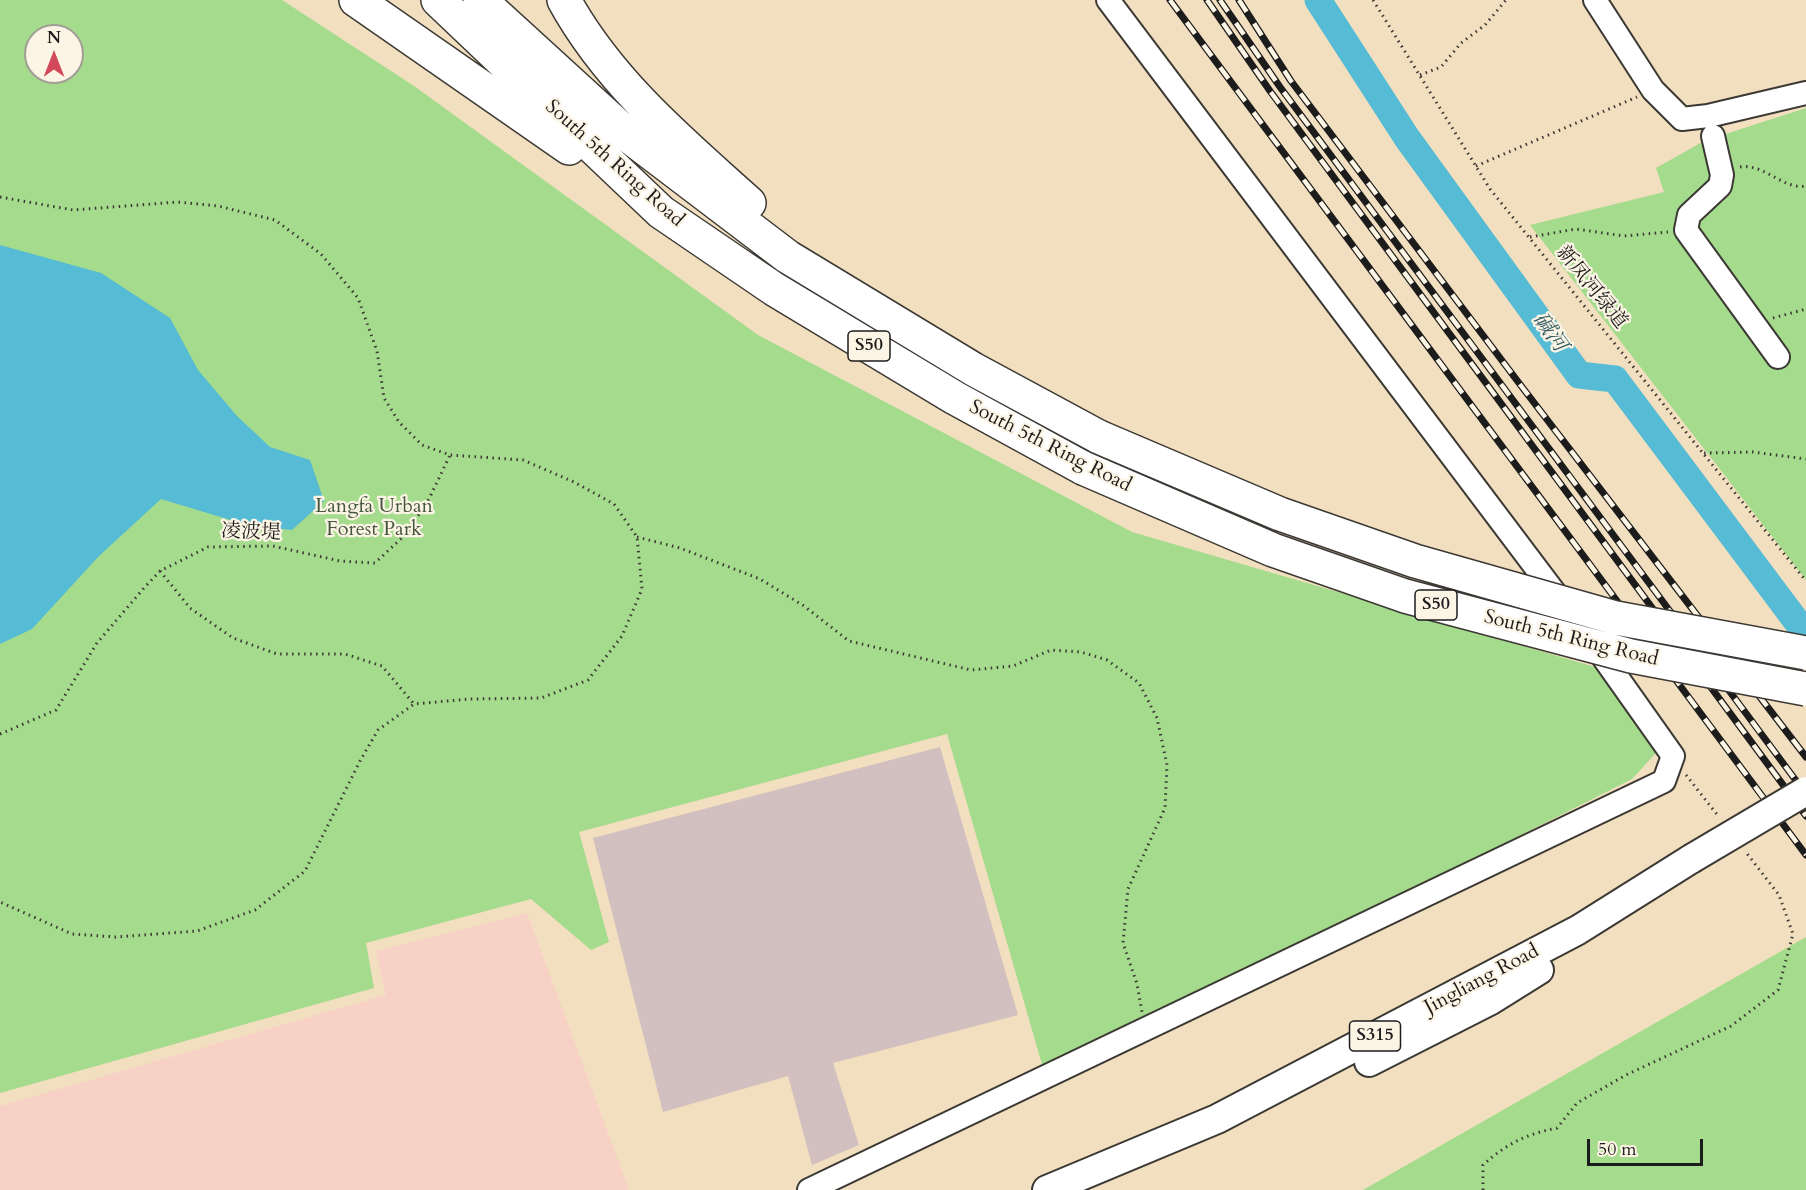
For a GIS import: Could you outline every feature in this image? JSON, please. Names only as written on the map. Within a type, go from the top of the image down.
[{"type":"highway","points":[[356,0],[661,212]]},
{"type":"highway","name":"South 5th Ring Road","points":[[438,0],[661,212],[774,289],[955,398],[1083,468],[1273,550],[1405,596],[1631,656],[1806,689]]},
{"type":"highway","name":"South 5th Ring Road","points":[[480,0],[630,137],[788,257],[973,369],[1099,437],[1280,514],[1415,561],[1616,618],[1806,653]]},
{"type":"highway","points":[[564,0],[580,30],[649,113],[851,295]]},
{"type":"main road","name":"Jingliang Road","points":[[1099,1190],[1221,1136],[1491,1000],[1806,791]]},
{"type":"main road","name":"Jingliang Road","points":[[1047,1190],[1217,1119],[1578,930],[1696,864],[1806,807]]},
{"type":"street","points":[[810,1190],[1664,780],[1673,756],[1622,682],[1108,0]]},
{"type":"street","points":[[1595,0],[1653,90],[1682,119],[1708,116],[1806,93]]},
{"type":"street","points":[[1713,136],[1722,175],[1720,186],[1689,215],[1686,231],[1778,357]]},
{"type":"path","name":"新凤河绿道","points":[[1373,0],[1490,189],[1806,581]]},
{"type":"path","points":[[1420,75],[1441,67],[1461,43],[1485,25],[1506,0]]},
{"type":"path","points":[[1476,166],[1653,90]]},
{"type":"path","points":[[1722,175],[1743,166],[1758,170],[1793,187],[1806,186]]},
{"type":"path","points":[[0,196],[73,210],[178,202],[218,206],[275,220],[321,254],[358,298],[377,351],[384,398],[399,422],[422,444],[450,455],[523,460],[574,482],[615,504],[637,537],[642,589],[622,636],[588,680],[541,698],[470,699],[414,704],[378,730],[360,760],[306,871],[255,910],[197,931],[116,937],[72,934],[0,902]]},
{"type":"path","points":[[1530,237],[1576,230],[1624,236],[1686,231]]},
{"type":"path","points":[[1754,324],[1806,309]]},
{"type":"path","points":[[1704,453],[1753,452],[1806,459]]},
{"type":"path","name":"凌波堤","points":[[0,734],[56,710],[97,643],[160,571],[208,547],[273,546],[340,561],[375,563],[406,534],[429,499],[450,455]]},
{"type":"path","points":[[637,537],[680,548],[760,579],[804,606],[849,641],[971,670],[1013,666],[1051,650],[1081,652],[1107,660],[1139,683],[1156,718],[1167,765],[1165,808],[1128,889],[1123,943],[1137,984],[1145,1029]]},
{"type":"path","points":[[160,571],[190,608],[233,638],[277,654],[345,654],[382,666],[414,704]]},
{"type":"path","points":[[1673,756],[1725,825]]},
{"type":"path","points":[[1483,1190],[1483,1165],[1502,1148],[1531,1133],[1557,1128],[1577,1103],[1626,1075],[1731,1026],[1778,990],[1793,934],[1779,895],[1738,843]]},
{"type":"shaded area","points":[[940,747],[1018,1015],[833,1063],[859,1145],[812,1165],[788,1076],[663,1112],[593,838]]},
{"type":"shaded area","points":[[527,913],[629,1190],[0,1190],[0,1106],[386,995],[376,951]]},
{"type":"green space","name":"Langfa Urban Forest Park","points":[[0,0],[282,0],[414,86],[758,335],[1132,532],[1602,669],[1656,753],[1632,779],[1045,1075],[947,734],[579,832],[609,942],[591,950],[531,899],[366,943],[374,988],[0,1093]]},
{"type":"green space","points":[[1806,108],[1806,580],[1530,225],[1664,192],[1656,168],[1704,141]]},
{"type":"green space","points":[[1806,937],[1806,1190],[1363,1190]]},
{"type":"water","points":[[0,245],[101,273],[170,318],[198,370],[237,416],[270,447],[310,460],[324,501],[292,530],[247,525],[161,499],[99,556],[32,629],[0,644]]},
{"type":"waterway","name":"碱河","points":[[1318,0],[1407,138],[1579,375],[1615,379],[1806,634]]},
{"type":"railway","points":[[1170,0],[1806,855]]},
{"type":"railway","points":[[1207,0],[1270,91],[1806,816]]},
{"type":"railway","points":[[1220,0],[1280,87],[1806,794]]},
{"type":"railway","points":[[1239,0],[1291,81],[1806,757]]}]
